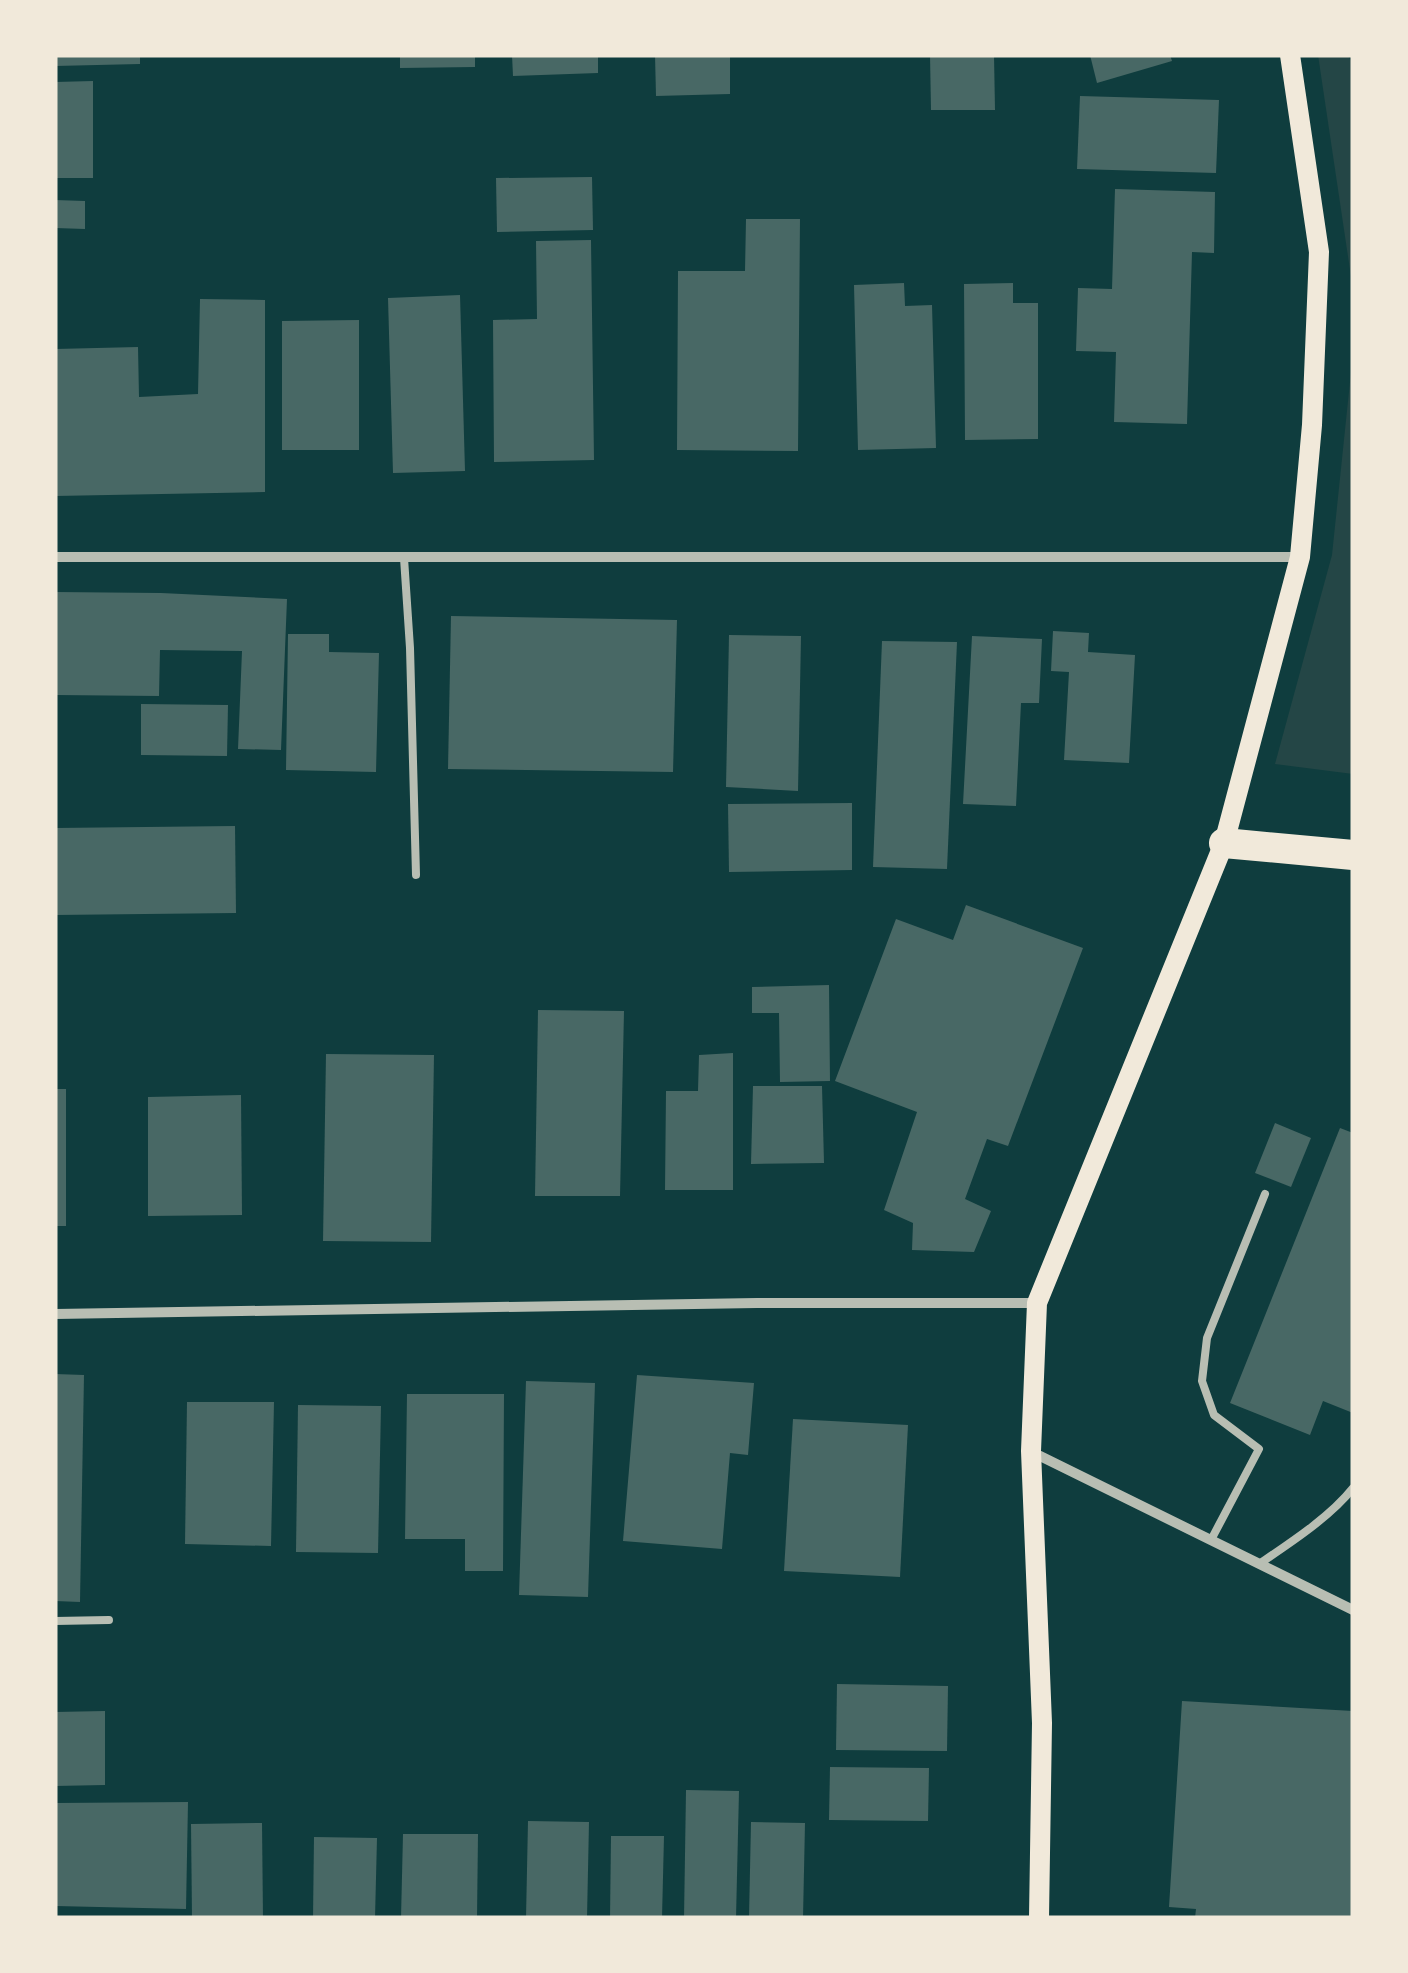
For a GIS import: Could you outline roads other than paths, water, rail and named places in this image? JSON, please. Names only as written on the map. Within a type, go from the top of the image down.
[{"type":"highway","points":[[1224,842],[1353,855]]},
{"type":"main road","points":[[1040,1918],[1042,1723],[1031,1451],[1036,1302],[1224,842],[1300,557],[1312,425],[1319,252],[1290,55]]},
{"type":"street","points":[[55,557],[1300,557]]},
{"type":"street","points":[[55,1314],[1036,1302]]},
{"type":"street","points":[[1031,1451],[1353,1610]]},
{"type":"lane","points":[[404,558],[416,875]]},
{"type":"lane","points":[[1211,1540],[1259,1449],[1214,1415],[1202,1382],[1207,1338],[1265,1194]]},
{"type":"lane","points":[[1259,1564],[1346,1498],[1353,1488]]},
{"type":"lane","points":[[55,1621],[109,1620]]}]
